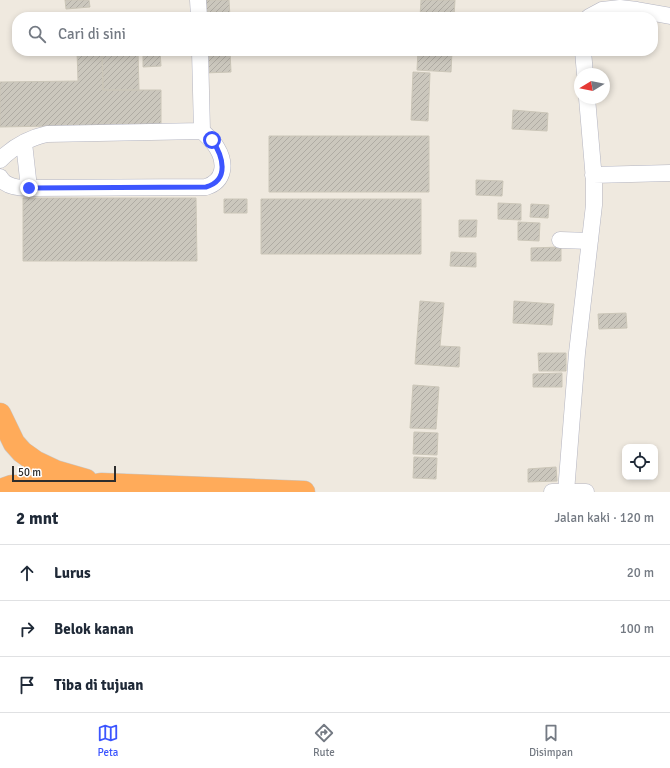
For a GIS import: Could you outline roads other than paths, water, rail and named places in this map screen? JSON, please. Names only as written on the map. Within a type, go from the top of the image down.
[{"type":"highway","points":[[0,414],[14,442],[22,452],[36,462],[55,471],[101,484]]},
{"type":"highway","points":[[0,490],[12,486],[79,488],[101,484],[304,492]]},
{"type":"street","points":[[198,0],[199,12]]},
{"type":"street","points":[[598,12],[602,10],[620,8],[648,12]]},
{"type":"street","points":[[658,14],[670,16]]},
{"type":"street","points":[[200,56],[202,131]]},
{"type":"street","points":[[583,56],[584,68]]},
{"type":"street","points":[[566,492],[578,353],[594,206],[587,104]]},
{"type":"street","points":[[0,160],[12,150],[24,143],[38,136],[47,134],[202,131],[212,140],[218,149],[222,165],[220,178],[216,183],[206,187],[29,188],[10,185],[2,181],[0,177]]},
{"type":"street","points":[[24,143],[29,188]]},
{"type":"street","points":[[593,175],[670,173]]},
{"type":"street","points":[[560,240],[590,241]]},
{"type":"street","points":[[552,492],[586,492]]}]
